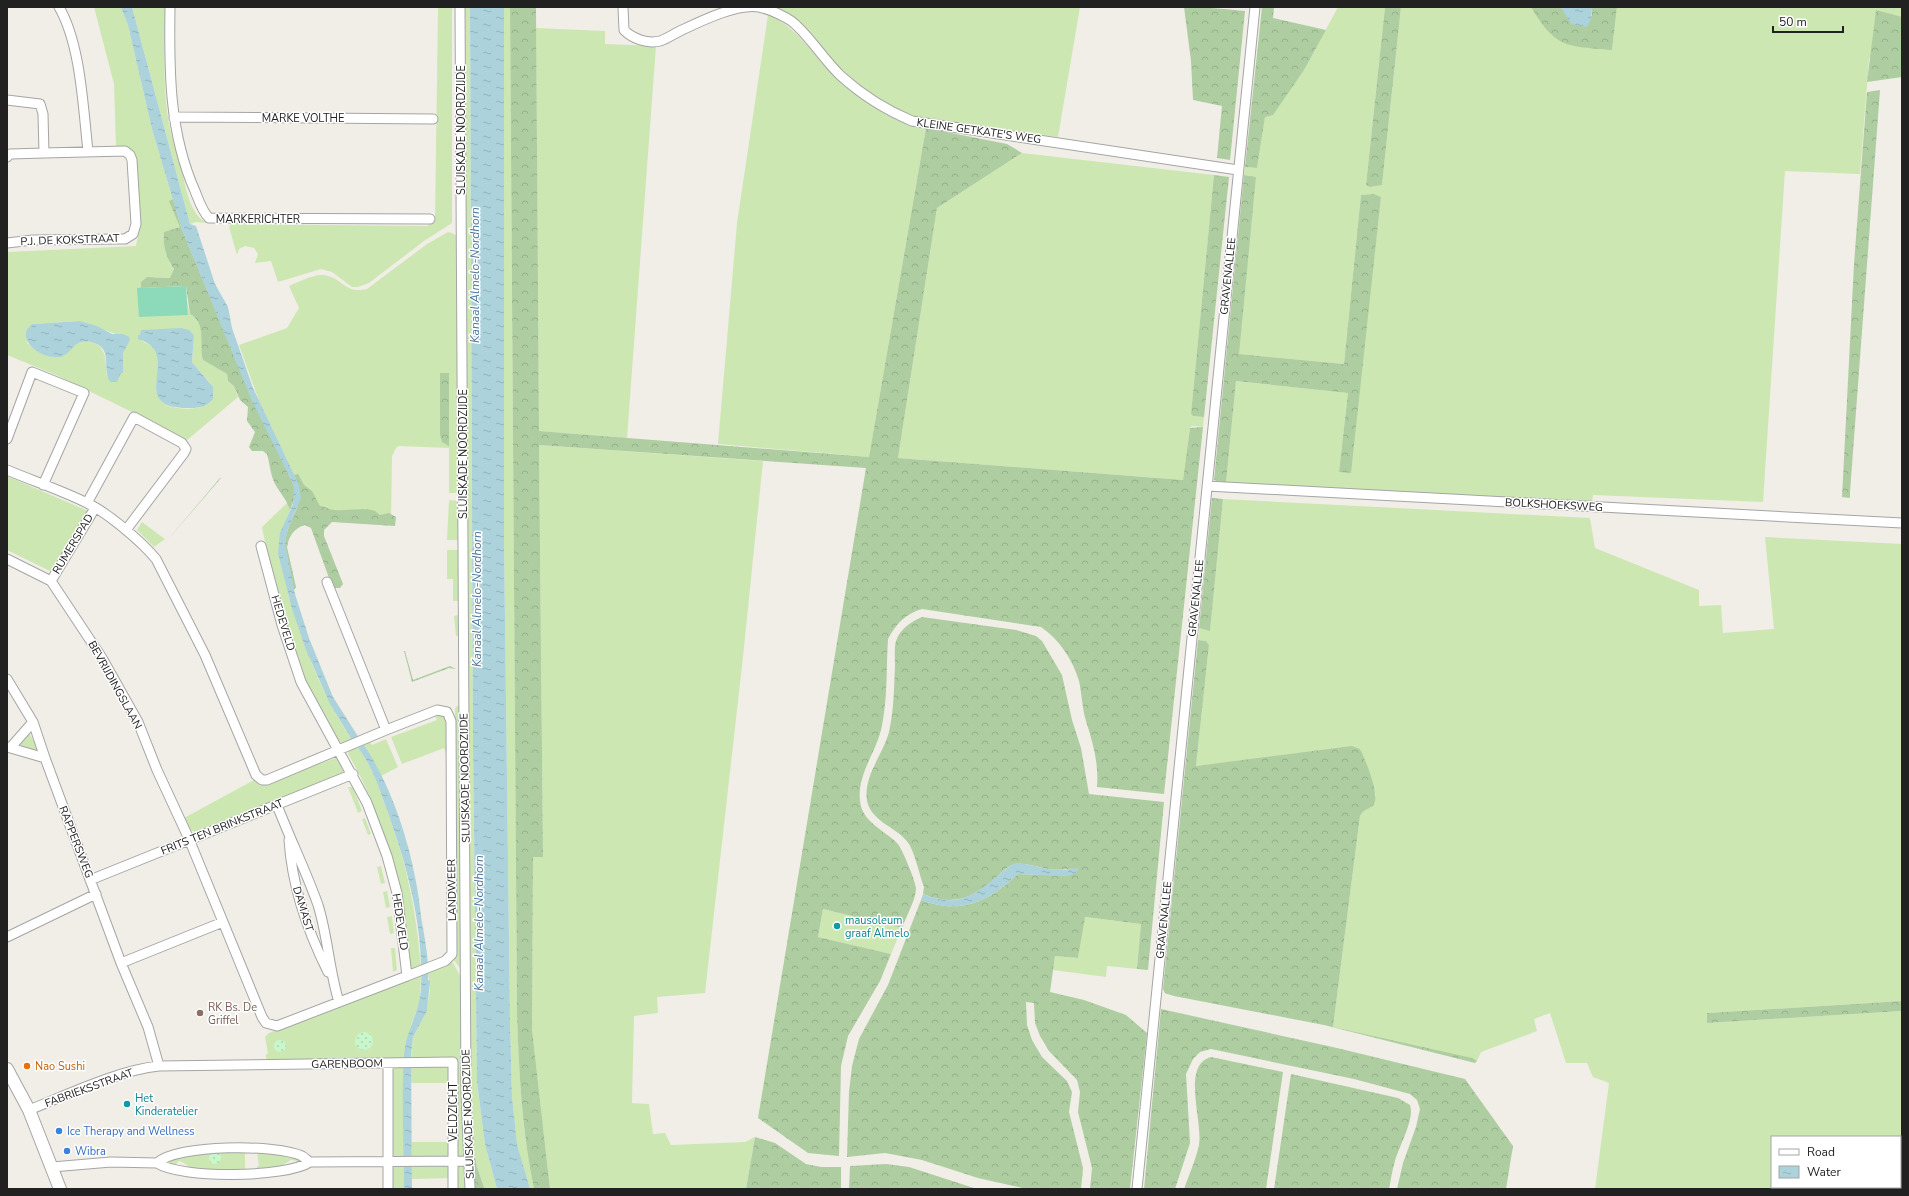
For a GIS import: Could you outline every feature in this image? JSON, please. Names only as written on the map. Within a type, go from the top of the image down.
[{"type":"street","points":[[59,7],[67,23],[79,70],[88,151]]},
{"type":"street","name":"MARKERICHTER","points":[[170,7],[169,57],[174,118],[191,182],[204,213],[209,218],[430,219]]},
{"type":"street","name":"SLUISKADE NOORDZIJDE","points":[[460,7],[466,1117],[470,1161],[470,1189]]},
{"type":"street","name":"KLEINE GETKATE'S WEG","points":[[623,7],[624,30],[635,38],[649,41],[660,41],[696,24],[741,8],[758,7],[774,12],[797,25],[841,76],[865,96],[890,112],[912,122],[1238,170]]},
{"type":"street","name":"GRAVENALLEE","points":[[1137,1189],[1255,7]]},
{"type":"street","points":[[7,100],[40,104],[43,114],[44,153]]},
{"type":"street","name":"MARKE VOLTHE","points":[[174,118],[433,119]]},
{"type":"street","name":"P.J. DE KOKSTRAAT","points":[[7,157],[10,154],[125,151],[130,155],[136,224],[133,234],[125,238],[33,240],[7,243]]},
{"type":"street","points":[[7,439],[32,372],[84,393],[43,484]]},
{"type":"street","name":"RUMERSPAD","points":[[51,581],[91,505],[134,417],[185,446],[186,449],[126,530]]},
{"type":"street","points":[[7,470],[91,505],[126,530],[156,559],[205,655],[256,775],[262,780],[267,780],[386,730],[327,582]]},
{"type":"street","name":"BOLKSHOEKSWEG","points":[[1207,486],[1902,522]]},
{"type":"street","name":"HEDEVELD","points":[[261,546],[282,625],[302,682],[322,723],[340,750],[353,774],[367,803],[387,856],[397,893],[407,976]]},
{"type":"street","name":"BEVRIJDINGSLAAN","points":[[7,559],[51,581],[102,658],[138,722],[157,770],[189,840]]},
{"type":"street","name":"RAPPERSWEG","points":[[7,679],[33,722],[90,880],[148,1027],[154,1067]]},
{"type":"street","name":"LANDWEER","points":[[386,730],[437,710],[447,712],[451,721],[453,951],[450,958],[407,976]]},
{"type":"street","points":[[33,722],[9,747],[45,758]]},
{"type":"street","name":"FRITS TEN BRINKSTRAAT","points":[[90,880],[353,774]]},
{"type":"street","name":"DAMAST","points":[[278,805],[288,835],[301,860],[318,907],[326,940],[332,980]]},
{"type":"street","name":"DAMAST","points":[[288,835],[290,862],[302,912],[313,942],[332,980],[339,1002]]},
{"type":"street","points":[[189,840],[262,1017],[266,1023],[277,1026],[407,976]]},
{"type":"street","points":[[7,937],[96,894]]},
{"type":"street","points":[[122,963],[223,922]]},
{"type":"street","name":"VELDZICHT","points":[[453,1062],[453,1189]]},
{"type":"street","points":[[392,1063],[466,1062]]},
{"type":"street","name":"GARENBOOM","points":[[154,1067],[392,1063],[392,1163],[388,1189]]},
{"type":"street","name":"FABRIEKSSTRAAT","points":[[29,1110],[112,1078],[154,1067]]},
{"type":"street","points":[[7,1069],[11,1085],[29,1110],[60,1189]]},
{"type":"street","points":[[157,1163],[163,1157],[178,1153],[219,1148],[254,1148],[275,1151],[302,1156],[310,1162],[392,1163],[470,1161]]},
{"type":"street","points":[[52,1167],[111,1162],[157,1163],[164,1168],[191,1172],[247,1174],[278,1172],[303,1167],[310,1162]]},
{"type":"green space","points":[[94,7],[121,7],[128,25],[152,129],[181,227],[164,232],[163,237],[170,264],[174,269],[171,278],[154,277],[141,288],[138,288],[188,315],[187,301],[190,314],[199,323],[201,329],[203,341],[203,360],[227,374],[228,381],[234,386],[238,397],[186,441],[134,413],[56,375],[7,355],[7,252],[136,246],[139,230],[136,160],[116,147],[114,84]],"holes":[[[80,321],[126,337],[126,346],[123,353],[123,373],[121,372],[117,377],[107,377],[103,350],[96,344],[80,341],[67,353],[57,357],[46,355],[27,343],[33,324]],[[194,335],[192,362],[210,383],[212,401],[202,407],[190,409],[166,405],[157,393],[156,386],[160,364],[159,357],[156,350],[151,345],[141,340],[142,338]]]},
{"type":"green space","points":[[132,7],[165,7],[164,53],[167,114],[190,203],[197,215],[207,223],[196,222],[190,224]]},
{"type":"green space","points":[[438,7],[452,7],[452,223],[424,241],[369,283],[358,287],[352,287],[332,272],[321,269],[278,282],[271,261],[255,263],[258,254],[254,248],[245,246],[239,249],[237,255],[229,227],[231,224],[427,226],[435,221]]},
{"type":"green space","points":[[464,7],[470,7],[473,744],[477,1082],[485,1144],[497,1189],[485,1189],[474,1158],[469,1090]]},
{"type":"green space","points":[[504,7],[513,7],[510,8],[517,1015],[522,1102],[534,1189],[530,1189],[517,1145],[512,1097],[510,1023],[504,538]]},
{"type":"green space","points":[[510,7],[536,7],[539,431],[869,457],[926,128],[1007,144],[1022,153],[937,208],[898,458],[1183,480],[1190,428],[1203,427],[1164,794],[1097,787],[1095,754],[1085,716],[1079,681],[1069,658],[1054,638],[1041,627],[922,609],[902,620],[888,639],[886,696],[883,719],[878,739],[861,782],[860,801],[865,815],[869,820],[892,838],[899,846],[913,878],[916,893],[902,928],[823,909],[818,937],[891,954],[880,981],[848,1036],[841,1066],[839,1156],[808,1153],[758,1118],[866,468],[539,445],[543,857],[533,857],[532,1029],[550,1189],[534,1189],[522,1102],[517,1015]]},
{"type":"green space","points":[[770,7],[1080,7],[1058,137],[978,126],[958,125],[920,118],[898,110],[868,92]]},
{"type":"green space","points":[[1184,7],[1245,11],[1230,160],[1217,158],[1222,106],[1193,100],[1191,61]]},
{"type":"green space","points":[[1262,7],[1274,7],[1273,18],[1326,30],[1304,70],[1273,115],[1265,117],[1257,168],[1245,167]]},
{"type":"green space","points":[[1338,7],[1385,7],[1366,185],[1370,187],[1382,185],[1401,7],[1531,7],[1537,16],[1612,50],[1617,7],[1902,7],[1902,17],[1899,17],[1869,59],[1860,174],[1785,171],[1763,502],[1593,495],[1592,502],[1226,483],[1236,381],[1348,393],[1339,472],[1360,380],[1381,197],[1374,194],[1361,195],[1344,364],[1238,354],[1256,177],[1244,175],[1245,167],[1257,168],[1265,117],[1304,70]]},
{"type":"green space","points":[[1385,7],[1401,7],[1382,185],[1370,187],[1366,185]]},
{"type":"green space","points":[[1531,7],[1561,7],[1562,9],[1592,16],[1591,7],[1617,7],[1612,50],[1584,48],[1564,43],[1548,31]]},
{"type":"green space","points":[[1876,10],[1902,17],[1902,77],[1867,82]]},
{"type":"green space","points":[[768,15],[785,24],[792,30],[835,76],[870,105],[897,119],[926,128],[869,457],[718,444],[737,223]]},
{"type":"green space","points":[[536,28],[605,31],[605,44],[656,46],[627,438],[539,431]]},
{"type":"green space","points":[[1880,90],[1850,498],[1842,497],[1854,264],[1867,92]]},
{"type":"green space","points":[[1022,153],[1214,175],[1191,414],[1193,416],[1204,417],[1203,427],[1192,426],[1190,428],[1183,480],[898,458],[937,208]]},
{"type":"green space","points":[[1214,175],[1229,177],[1204,417],[1193,416],[1191,414]]},
{"type":"green space","points":[[1244,175],[1256,177],[1239,354],[1344,364],[1361,195],[1374,194],[1381,197],[1351,473],[1339,472],[1348,393],[1236,381],[1226,483],[1214,480]]},
{"type":"green space","points":[[173,199],[181,227],[242,375],[294,486],[295,497],[290,510],[273,480],[267,454],[263,451],[252,451],[249,447],[255,432],[247,421],[248,407],[240,400],[234,386],[228,381],[227,374],[203,360],[201,329],[199,323],[190,314],[186,286],[141,288],[141,282],[147,277],[170,278],[174,269],[169,261],[164,241],[164,232],[180,227],[169,201]]},
{"type":"green space","points":[[448,232],[459,237],[460,493],[449,493],[449,448],[399,446],[396,448],[392,456],[391,522],[322,512],[299,485],[259,401],[239,345],[287,328],[299,308],[289,286],[308,278],[324,275],[334,278],[354,290],[367,289],[427,244]],"holes":[[[440,373],[449,373],[440,435]]]},
{"type":"green space","points":[[186,286],[188,315],[139,317],[137,288]]},
{"type":"green space","points":[[440,373],[449,373],[449,446],[442,442],[440,435]]},
{"type":"green space","points":[[539,445],[763,461],[743,657],[705,993],[657,997],[658,1013],[634,1016],[632,1103],[649,1104],[653,1134],[665,1133],[671,1145],[745,1142],[755,1137],[746,1189],[550,1189],[532,1029],[533,857],[543,857]]},
{"type":"green space","points":[[298,474],[304,485],[312,491],[320,506],[335,510],[372,510],[376,511],[380,515],[389,513],[396,517],[395,526],[332,522],[324,530],[324,536],[343,584],[340,588],[334,588],[311,528],[305,525],[295,530],[289,539],[287,547],[296,587],[294,590],[287,561],[285,544],[289,525],[298,503],[298,486],[294,475]]},
{"type":"green space","points":[[7,476],[88,511],[52,572],[7,550]]},
{"type":"green space","points":[[220,478],[221,478],[165,543]]},
{"type":"green space","points":[[1212,498],[1223,499],[1210,631],[1199,628]]},
{"type":"green space","points":[[1223,499],[1590,518],[1595,548],[1699,590],[1699,606],[1721,605],[1723,633],[1774,629],[1765,537],[1902,544],[1902,1001],[1707,1013],[1707,1023],[1902,1011],[1902,1189],[1595,1189],[1609,1083],[1593,1077],[1587,1063],[1566,1063],[1550,1013],[1534,1019],[1537,1031],[1481,1052],[1477,1061],[1333,1027],[1360,816],[1363,811],[1371,807],[1376,795],[1360,749],[1196,766],[1209,645],[1206,641],[1198,640],[1199,628],[1210,630]]},
{"type":"green space","points":[[449,500],[460,501],[461,540],[447,540]]},
{"type":"green space","points":[[288,502],[290,510],[281,539],[279,554],[298,627],[311,661],[333,709],[352,740],[343,744],[337,739],[329,726],[309,688],[296,655],[271,573],[262,527]]},
{"type":"green space","points":[[142,522],[165,539],[154,547],[137,530]]},
{"type":"green space","points":[[447,550],[461,550],[461,601],[453,601],[453,579],[447,579]]},
{"type":"green space","points":[[461,614],[461,635],[456,636],[454,616]]},
{"type":"green space","points":[[922,617],[1016,630],[1036,636],[1042,641],[1062,675],[1072,720],[1081,748],[1089,794],[1164,802],[1148,970],[1137,969],[1141,924],[1085,917],[1078,958],[1055,956],[1050,992],[1084,1000],[1126,1015],[1147,1033],[1130,1189],[1090,1189],[1092,1168],[1078,1112],[1080,1092],[1077,1080],[1049,1051],[1040,1036],[1035,1023],[1034,1003],[1026,1002],[1027,1025],[1032,1040],[1042,1057],[1067,1081],[1072,1092],[1069,1112],[1083,1168],[1081,1189],[1027,1189],[978,1178],[922,1160],[885,1153],[847,1157],[849,1092],[852,1066],[859,1039],[888,985],[921,900],[944,906],[974,903],[994,893],[1018,874],[1043,875],[1076,868],[1048,869],[1015,864],[1008,867],[989,884],[971,895],[954,900],[934,898],[923,894],[924,887],[914,854],[909,844],[898,833],[874,815],[867,801],[868,783],[886,741],[891,724],[894,699],[896,641],[900,633],[907,626]]},
{"type":"green space","points":[[1198,640],[1206,641],[1209,645],[1196,766],[1352,746],[1360,749],[1371,776],[1374,785],[1375,799],[1374,804],[1360,816],[1333,1027],[1472,1058],[1477,1061],[1475,1063],[1324,1025],[1165,993],[1163,989]]},
{"type":"green space","points":[[404,651],[413,680],[450,666],[456,669],[449,668],[412,682]]},
{"type":"green space","points":[[460,704],[463,972],[453,959],[456,955],[457,939],[455,708]]},
{"type":"green space","points":[[438,714],[447,718],[448,758],[444,748],[402,764],[391,737],[437,720],[435,716]]},
{"type":"green space","points":[[29,733],[39,750],[36,754],[19,745]]},
{"type":"green space","points":[[386,739],[398,767],[381,776],[364,745],[370,742],[372,745]]},
{"type":"green space","points":[[358,748],[370,767],[379,788],[392,823],[409,884],[416,924],[421,968],[410,971],[395,887],[382,832],[362,779],[348,754],[349,750]]},
{"type":"green space","points":[[336,758],[338,759],[344,773],[199,833],[190,830],[184,818],[254,780],[260,786]]},
{"type":"green space","points":[[348,787],[353,788],[362,811],[358,813]]},
{"type":"green space","points":[[365,818],[371,834],[368,835],[362,819]]},
{"type":"green space","points":[[381,866],[385,883],[381,884],[377,867]]},
{"type":"green space","points":[[387,891],[390,907],[386,908],[383,892]]},
{"type":"green space","points":[[823,909],[902,928],[891,954],[818,937]]},
{"type":"green space","points":[[392,916],[394,933],[390,934],[387,917]]},
{"type":"green space","points":[[1084,917],[1141,924],[1137,969],[1107,966],[1106,977],[1053,970],[1055,956],[1078,958]]},
{"type":"green space","points":[[391,948],[395,948],[397,970],[393,972]]},
{"type":"green space","points":[[452,961],[463,981],[467,1189],[455,1189],[454,1061],[411,1060],[413,1037],[427,1011],[430,990],[428,973]]},
{"type":"green space","points":[[421,975],[420,1001],[411,1025],[404,1060],[266,1060],[266,1054],[268,1054],[265,1037],[269,1033]]},
{"type":"green space","points":[[1902,1001],[1902,1011],[1707,1023],[1707,1013]]},
{"type":"green space","points":[[1161,1009],[1337,1048],[1465,1079],[1513,1146],[1506,1189],[1397,1189],[1403,1163],[1416,1127],[1420,1109],[1417,1100],[1410,1094],[1354,1079],[1211,1049],[1200,1052],[1193,1059],[1186,1074],[1190,1143],[1175,1189],[1144,1189]]},
{"type":"green space","points":[[364,1032],[370,1035],[373,1041],[370,1047],[364,1050],[358,1047],[355,1041],[358,1035]]},
{"type":"green space","points":[[278,1040],[282,1040],[286,1046],[282,1052],[278,1052],[274,1048],[274,1044]]},
{"type":"green space","points":[[1211,1057],[1283,1072],[1266,1189],[1184,1189],[1199,1145],[1195,1095],[1197,1071],[1202,1062]]},
{"type":"green space","points":[[394,1066],[404,1066],[404,1160],[394,1158],[393,1155],[392,1068]]},
{"type":"green space","points":[[420,1066],[450,1068],[450,1083],[411,1083],[411,1068]]},
{"type":"green space","points":[[1291,1074],[1398,1098],[1410,1105],[1411,1111],[1409,1125],[1395,1161],[1389,1189],[1274,1189]]},
{"type":"green space","points":[[755,1137],[775,1143],[806,1164],[821,1167],[841,1167],[841,1189],[746,1189]]},
{"type":"green space","points":[[412,1142],[451,1142],[449,1155],[447,1157],[412,1157]]},
{"type":"green space","points":[[245,1151],[245,1171],[203,1171],[192,1168],[179,1161],[176,1164],[177,1165],[165,1164],[165,1159],[183,1155]]},
{"type":"green space","points":[[257,1151],[290,1156],[302,1161],[292,1166],[297,1161],[291,1160],[278,1168],[257,1170],[257,1166],[259,1166]]},
{"type":"green space","points":[[215,1152],[219,1154],[221,1158],[219,1162],[215,1164],[211,1162],[209,1158],[211,1154]]},
{"type":"green space","points":[[474,1158],[484,1187],[485,1189],[475,1189]]},
{"type":"green space","points":[[886,1164],[909,1167],[977,1189],[849,1189],[850,1166]]},
{"type":"green space","points":[[404,1165],[404,1189],[393,1189],[393,1167]]},
{"type":"green space","points":[[420,1165],[442,1165],[448,1167],[451,1178],[412,1179],[412,1167]]},
{"type":"water","points":[[121,7],[132,7],[190,224],[196,226],[215,284],[228,307],[232,328],[253,388],[299,485],[301,498],[288,529],[285,543],[295,594],[309,638],[333,697],[359,738],[352,740],[330,704],[306,650],[292,609],[278,553],[280,533],[293,504],[294,486],[252,401],[181,227],[152,129],[128,25]]},
{"type":"water","name":"Kanaal Almelo-Nordhorn","points":[[470,7],[504,7],[504,538],[510,1023],[512,1097],[517,1144],[530,1189],[497,1189],[485,1144],[477,1082],[473,744]]},
{"type":"water","points":[[1561,7],[1591,7],[1590,20],[1586,27],[1571,24]]},
{"type":"water","points":[[80,321],[97,326],[112,334],[123,334],[129,337],[130,340],[123,353],[123,373],[121,373],[117,382],[111,382],[109,380],[104,351],[97,344],[85,341],[80,342],[63,356],[52,357],[40,353],[30,345],[27,340],[27,329],[33,324]]},
{"type":"water","points":[[181,328],[189,330],[194,335],[192,362],[213,387],[213,399],[201,407],[191,408],[171,406],[160,400],[156,391],[158,368],[157,356],[151,346],[138,339],[138,335],[140,335],[141,330]]},
{"type":"water","points":[[364,745],[389,792],[402,826],[412,860],[427,954],[428,980],[430,981],[427,1011],[413,1037],[411,1055],[412,1189],[404,1189],[403,1072],[407,1037],[420,997],[420,941],[412,894],[392,824],[370,767],[358,748]]},
{"type":"water","points":[[1020,863],[1048,869],[1064,870],[1079,868],[1077,872],[1069,876],[1018,874],[994,893],[974,903],[944,906],[921,900],[923,894],[938,899],[951,900],[962,898],[982,888],[1013,864]]},
{"type":"place","name":"mausoleum graaf Almelo","points":[[837,926]]},
{"type":"place","name":"RK Bs. De Griffel","points":[[200,1013]]},
{"type":"place","name":"Nao Sushi","points":[[27,1066]]},
{"type":"place","name":"Het Kinderatelier","points":[[127,1104]]},
{"type":"place","name":"Ice Therapy and Wellness","points":[[59,1131]]},
{"type":"place","name":"Wibra","points":[[67,1151]]}]
